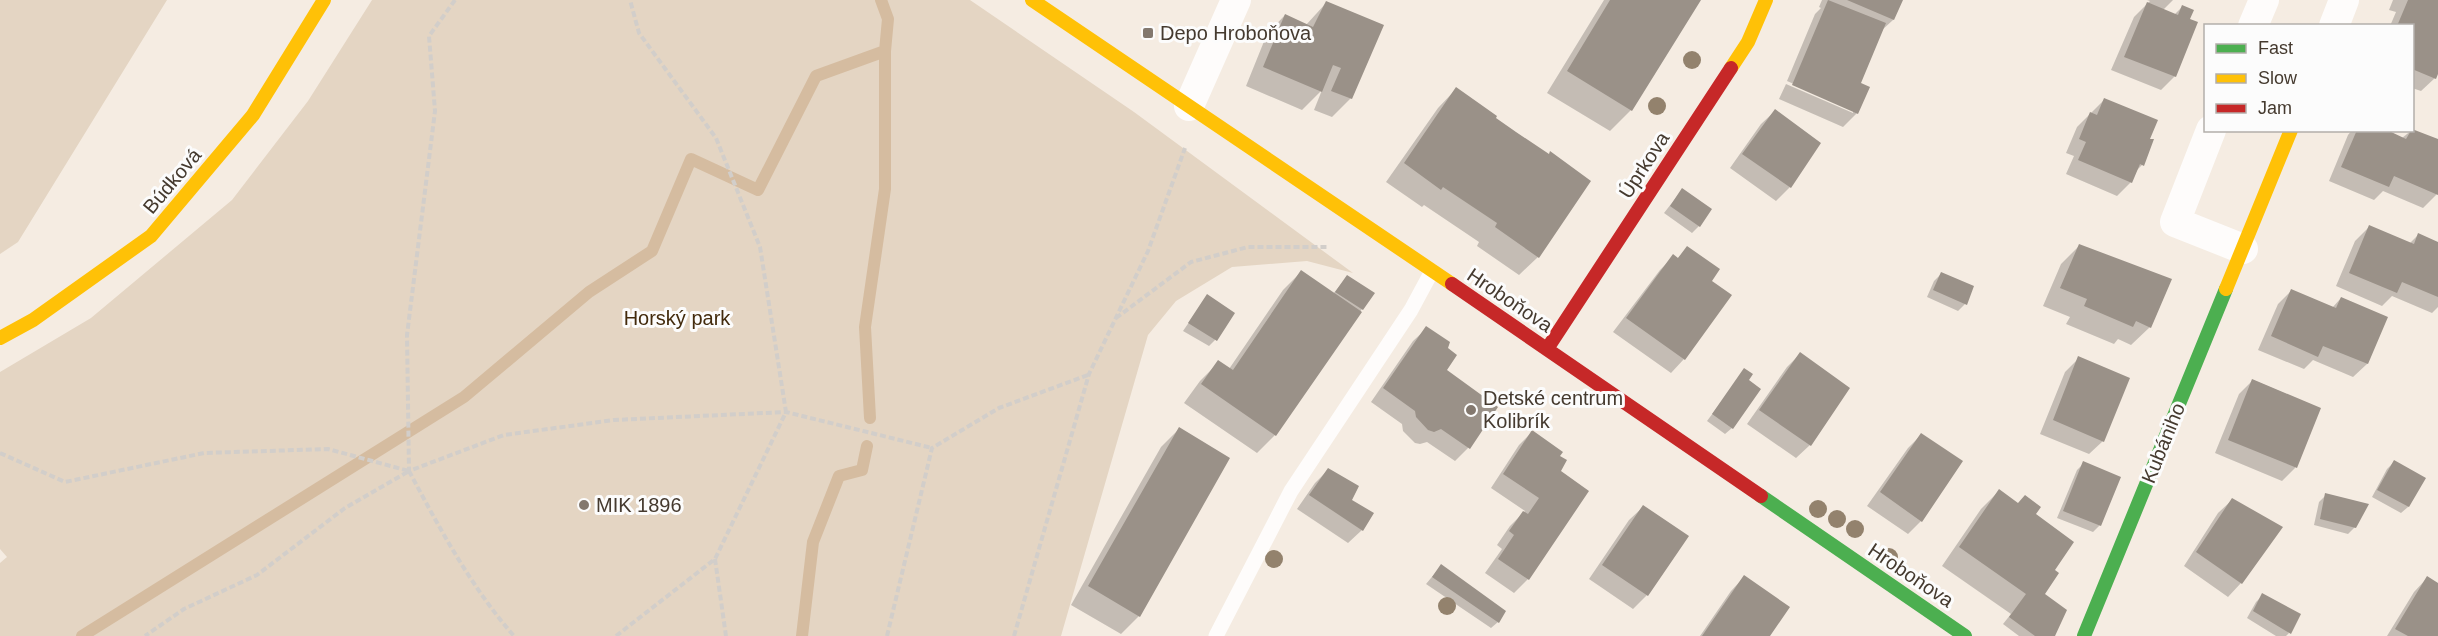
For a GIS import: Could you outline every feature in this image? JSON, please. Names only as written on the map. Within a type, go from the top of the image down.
[{"type":"street","name":"Búdková","points":[[0,338],[33,321],[151,236],[253,114],[324,0]]},
{"type":"street","name":"Hroboňova","points":[[1032,0],[1965,636]]},
{"type":"street","points":[[1189,106],[1236,0]]},
{"type":"street","name":"Úprkova","points":[[1547,349],[1748,42],[1766,0]]},
{"type":"street","points":[[2254,24],[2264,0]]},
{"type":"street","points":[[2335,24],[2344,0]]},
{"type":"street","points":[[2210,132],[2175,222],[2243,249]]},
{"type":"street","name":"Kubániho","points":[[2084,636],[2290,132]]},
{"type":"lane","points":[[1216,636],[1291,491],[1411,310],[1432,271]]},
{"type":"path","points":[[455,0],[429,36],[435,111],[407,335],[409,471],[447,542],[495,615],[514,636]]},
{"type":"path","points":[[616,636],[715,559],[786,412],[760,247],[716,138],[639,33],[630,0]]},
{"type":"path","points":[[1014,636],[1089,374],[1148,251],[1186,145]]},
{"type":"path","points":[[1116,318],[1191,262],[1248,247],[1334,246]]},
{"type":"path","points":[[145,636],[184,609],[257,575],[345,508],[409,471],[504,435],[614,420],[786,412],[932,448],[999,408],[1089,374]]},
{"type":"path","points":[[887,636],[932,448]]},
{"type":"path","points":[[0,453],[65,482],[204,453],[328,449],[409,471]]},
{"type":"path","points":[[715,559],[726,636]]},
{"type":"green space","points":[[0,0],[167,0],[18,242],[0,254]]},
{"type":"green space","name":"Horský park","points":[[372,0],[970,0],[1134,112],[1353,273],[1307,261],[1232,267],[1176,301],[1148,335],[1061,636],[0,636],[0,563],[7,557],[0,549],[0,372],[91,318],[232,200],[308,101]]},
{"type":"building","points":[[1610,0],[1701,0],[1632,111],[1567,71]]},
{"type":"building","points":[[1828,0],[1886,23],[1861,83],[1870,87],[1858,114],[1792,85]]},
{"type":"building","points":[[1847,0],[1903,0],[1894,20]]},
{"type":"building","points":[[2408,0],[2438,0],[2438,74],[2436,79],[2414,70],[2414,24],[2398,24]]},
{"type":"building","points":[[1326,1],[1384,25],[1352,99],[1331,91],[1341,68],[1333,65],[1322,92],[1263,67],[1285,14],[1313,27]]},
{"type":"building","points":[[2147,2],[2178,15],[2182,5],[2194,10],[2190,19],[2198,22],[2176,77],[2124,57]]},
{"type":"building","points":[[1456,87],[1516,132],[1549,154],[1550,151],[1591,181],[1539,258],[1495,227],[1497,223],[1443,187],[1441,190],[1404,163]]},
{"type":"building","points":[[2104,98],[2158,120],[2150,139],[2154,139],[2144,166],[2140,164],[2132,183],[2078,160],[2086,142],[2079,139],[2090,112],[2097,115]]},
{"type":"building","points":[[1775,109],[1821,143],[1791,188],[1742,154]]},
{"type":"building","points":[[2414,130],[2438,139],[2438,195],[2394,176],[2389,187],[2341,167],[2356,132],[2391,132],[2406,139]]},
{"type":"building","points":[[1682,188],[1712,209],[1700,227],[1670,206]]},
{"type":"building","points":[[2369,225],[2414,244],[2418,233],[2438,242],[2438,297],[2402,282],[2397,293],[2349,273]]},
{"type":"building","points":[[2079,244],[2172,279],[2151,328],[2136,321],[2133,327],[2084,306],[2087,299],[2060,288]]},
{"type":"building","points":[[1687,246],[1720,269],[1712,281],[1732,295],[1685,360],[1626,318],[1673,254],[1678,258]]},
{"type":"building","points":[[1301,270],[1362,312],[1276,436],[1201,384],[1218,360],[1233,370]]},
{"type":"building","points":[[1941,272],[1974,286],[1967,305],[1933,290]]},
{"type":"building","points":[[1347,275],[1375,293],[1363,310],[1335,292]]},
{"type":"building","points":[[2291,289],[2336,308],[2341,297],[2388,317],[2368,364],[2323,346],[2318,357],[2271,336]]},
{"type":"building","points":[[1207,294],[1235,313],[1217,341],[1188,323]]},
{"type":"building","points":[[1426,326],[1450,342],[1448,348],[1457,355],[1447,370],[1498,407],[1470,449],[1441,429],[1434,432],[1428,430],[1416,417],[1415,411],[1383,388]]},
{"type":"building","points":[[1800,352],[1850,388],[1811,446],[1759,410]]},
{"type":"building","points":[[2078,356],[2130,378],[2104,442],[2053,420]]},
{"type":"building","points":[[1744,368],[1753,374],[1749,380],[1761,389],[1733,429],[1712,414]]},
{"type":"building","points":[[2252,379],[2321,408],[2297,468],[2228,440]]},
{"type":"building","points":[[1179,427],[1230,458],[1140,617],[1088,586]]},
{"type":"building","points":[[1532,430],[1563,452],[1560,456],[1567,460],[1561,471],[1589,491],[1529,580],[1498,559],[1514,535],[1509,531],[1523,511],[1528,514],[1539,498],[1503,474]]},
{"type":"building","points":[[1921,433],[1963,461],[1922,522],[1880,492]]},
{"type":"building","points":[[2394,460],[2426,478],[2409,507],[2377,490]]},
{"type":"building","points":[[2083,461],[2121,477],[2101,526],[2063,511]]},
{"type":"building","points":[[1328,468],[1359,486],[1352,500],[1374,513],[1363,531],[1309,495]]},
{"type":"building","points":[[1999,489],[2018,503],[2025,495],[2041,507],[2036,514],[2074,542],[2055,570],[2059,573],[2045,594],[2067,610],[2055,636],[2035,636],[2009,617],[2026,594],[1959,547]]},
{"type":"building","points":[[2325,493],[2369,504],[2356,528],[2320,519]]},
{"type":"building","points":[[2232,498],[2283,527],[2242,584],[2196,552]]},
{"type":"building","points":[[1643,505],[1689,536],[1648,596],[1602,565]]},
{"type":"building","points":[[1441,564],[1506,611],[1499,623],[1432,577]]},
{"type":"building","points":[[1744,575],[1790,607],[1770,636],[1702,636]]},
{"type":"building","points":[[2427,576],[2438,583],[2438,636],[2408,636],[2395,629]]},
{"type":"building","points":[[2262,593],[2301,614],[2291,634],[2253,611]]},
{"type":"waterway","points":[[870,418],[865,327],[885,189],[885,51],[888,19],[881,0]]},
{"type":"waterway","points":[[82,636],[464,397],[589,292],[652,251],[691,159],[758,190],[816,76],[885,51]]},
{"type":"waterway","points":[[802,636],[813,542],[839,476],[862,470],[867,446]]},
{"type":"traffic: fast","points":[[2084,636],[2226,289]]},
{"type":"traffic: fast","points":[[1761,496],[1965,636]]},
{"type":"traffic: slow","points":[[0,338],[33,320],[151,236],[253,115],[324,0]]},
{"type":"traffic: slow","points":[[1032,0],[1452,284]]},
{"type":"traffic: slow","points":[[1731,68],[1748,42],[1766,0]]},
{"type":"traffic: slow","points":[[2226,289],[2290,132]]},
{"type":"traffic: jam","points":[[1547,349],[1731,68]]},
{"type":"traffic: jam","points":[[1452,284],[1761,496]]},
{"type":"place","name":"Depo Hroboňova","points":[[1148,33]]},
{"type":"place","name":"Detské centrum Kolibrík","points":[[1471,410]]},
{"type":"place","name":"MIK 1896","points":[[584,505]]}]
